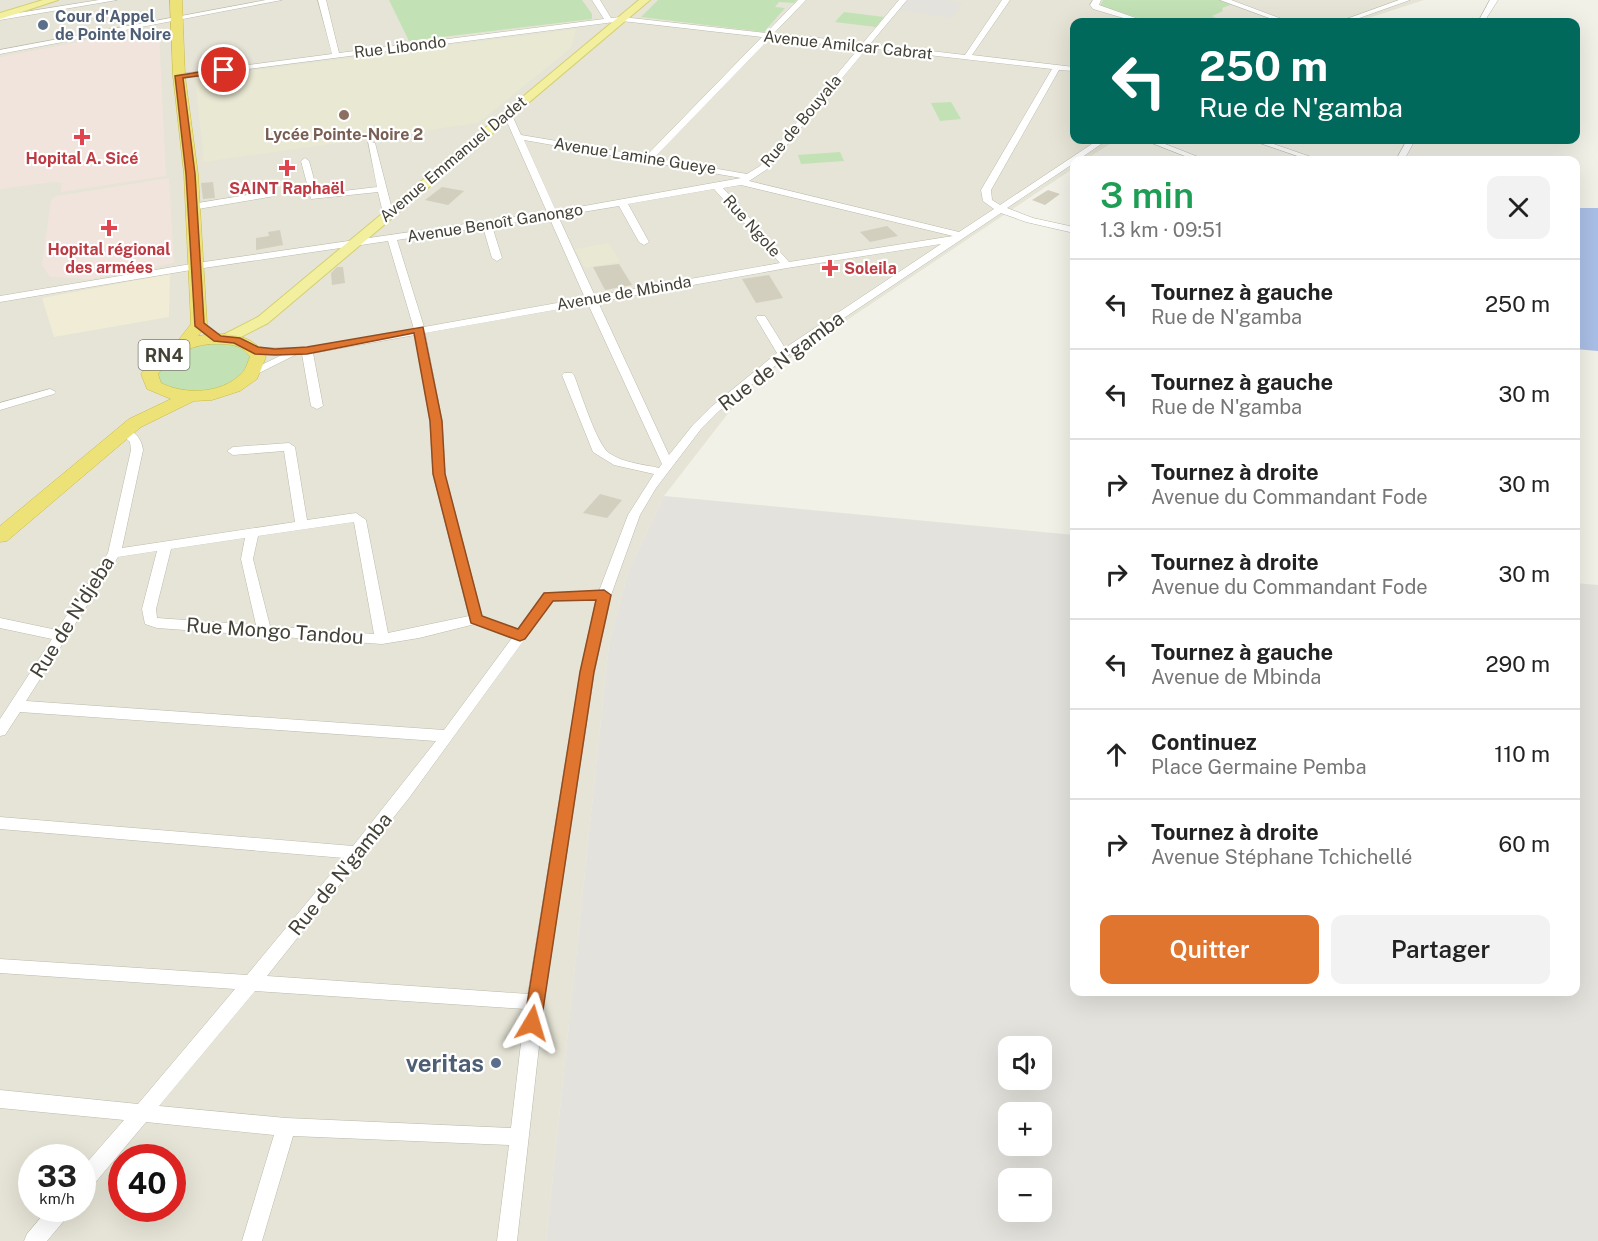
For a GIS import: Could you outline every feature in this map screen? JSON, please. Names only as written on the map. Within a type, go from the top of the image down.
[{"type":"highway","name":"RN4","points":[[176,0],[179,76],[191,174],[199,324],[182,346]]},
{"type":"highway","name":"RN4","points":[[199,324],[222,339]]},
{"type":"highway","name":"RN4","points":[[130,427],[150,382],[150,372],[167,353],[182,346],[222,339],[245,343],[254,349]]},
{"type":"highway","points":[[254,349],[258,357],[255,370]]},
{"type":"highway","name":"RN4","points":[[150,382],[164,393],[188,397],[208,395],[244,381],[255,370]]},
{"type":"highway","name":"RN4","points":[[0,536],[130,427],[188,397]]},
{"type":"main road","points":[[0,16],[46,0]]},
{"type":"main road","points":[[0,16],[53,0]]},
{"type":"main road","name":"Avenue Emmanuel Dadet","points":[[222,339],[263,320],[645,0]]},
{"type":"main road","name":"Avenue Emmanuel Dadet","points":[[254,349],[255,333],[263,320]]},
{"type":"street","points":[[0,16],[113,0]]},
{"type":"street","points":[[0,52],[278,0]]},
{"type":"street","points":[[322,0],[336,55]]},
{"type":"street","points":[[596,0],[609,21]]},
{"type":"street","points":[[648,159],[802,0]]},
{"type":"street","name":"Rue de Bouyala","points":[[745,179],[768,162],[903,0]]},
{"type":"street","points":[[967,57],[1006,0]]},
{"type":"street","points":[[1224,0],[1275,18]]},
{"type":"street","points":[[1354,18],[1406,0]]},
{"type":"street","points":[[1483,18],[1494,0]]},
{"type":"street","points":[[1097,3],[1133,18]]},
{"type":"street","name":"Rue Libondo","points":[[179,76],[622,19]]},
{"type":"street","name":"Avenue Amilcar Cabrat","points":[[622,19],[1070,68]]},
{"type":"street","points":[[1057,67],[986,190],[988,201],[1001,208],[1046,224],[1070,229]]},
{"type":"street","points":[[508,114],[665,468],[625,464],[602,455],[597,449],[568,375]]},
{"type":"street","name":"Avenue Lamine Gueye","points":[[520,137],[648,159],[745,179],[958,237]]},
{"type":"street","points":[[370,143],[388,213]]},
{"type":"street","name":"Rue de N'gamba","points":[[1079,156],[1097,144]]},
{"type":"street","points":[[1159,144],[1191,156]]},
{"type":"street","points":[[1267,144],[1304,156]]},
{"type":"street","points":[[304,161],[314,197],[381,189]]},
{"type":"street","name":"Rue de N'gamba","points":[[507,1241],[535,1002],[587,672],[604,595],[634,515],[665,468],[697,427],[715,409],[783,354],[1070,162]]},
{"type":"street","name":"Avenue Benoît Ganongo","points":[[0,299],[197,266],[554,214],[717,187],[745,179]]},
{"type":"street","name":"Rue Ngole","points":[[717,187],[787,265]]},
{"type":"street","points":[[192,207],[272,194]]},
{"type":"street","points":[[622,202],[644,242]]},
{"type":"street","points":[[487,224],[497,258]]},
{"type":"street","name":"Avenue de Mbinda","points":[[255,370],[302,351],[958,237]]},
{"type":"street","points":[[392,239],[419,329],[436,421],[439,474],[476,619],[520,636]]},
{"type":"street","points":[[761,318],[783,354]]},
{"type":"street","name":"Avenue de Mbinda","points":[[254,349],[302,351]]},
{"type":"street","points":[[302,351],[317,406]]},
{"type":"street","points":[[0,407],[50,392]]},
{"type":"street","name":"Rue de N'djeba","points":[[0,731],[114,554],[137,450],[130,427]]},
{"type":"street","points":[[233,451],[289,447],[302,525]]},
{"type":"street","points":[[114,554],[350,517],[360,520],[382,639]]},
{"type":"street","points":[[252,534],[247,559],[264,631]]},
{"type":"street","name":"Rue Mongo Tandou","points":[[165,546],[149,609],[150,621],[382,639],[419,633],[476,619]]},
{"type":"street","name":"Rue de N'gamba","points":[[96,1167],[252,983],[357,854],[448,736],[549,596],[604,595]]},
{"type":"street","points":[[0,623],[61,636]]},
{"type":"street","points":[[16,706],[448,736]]},
{"type":"street","points":[[0,823],[357,854]]},
{"type":"street","points":[[0,966],[535,1002]]},
{"type":"street","points":[[0,1099],[286,1127],[519,1137]]},
{"type":"street","points":[[252,1241],[286,1127]]},
{"type":"street","points":[[34,1241],[50,1222]]},
{"type":"shaded area","points":[[0,0],[1424,0],[1368,18],[1070,18],[1070,144],[1110,144],[1091,156],[1070,156],[1070,171],[750,385],[664,496],[629,569],[609,643],[546,1241],[0,1241]]},
{"type":"shaded area","points":[[907,0],[944,0],[963,3],[951,18],[899,10]]},
{"type":"shaded area","name":"Hopital A. Sicé","points":[[147,29],[159,31],[166,176],[61,192],[62,183],[53,182],[0,189],[0,57]]},
{"type":"shaded area","name":"Lycée Pointe-Noire 2","points":[[576,29],[571,48],[478,123],[204,162],[195,78]]},
{"type":"shaded area","name":"Hopital régional des armées","points":[[169,178],[174,263],[90,279],[50,277],[42,265],[51,200],[57,196]]},
{"type":"shaded area","points":[[609,243],[620,262],[585,268],[575,249]]},
{"type":"shaded area","points":[[170,274],[169,317],[54,337],[42,298]]},
{"type":"shaded area","points":[[664,496],[1070,535],[1070,996],[1580,996],[1580,583],[1598,585],[1598,1241],[546,1241],[609,643],[629,569]]},
{"type":"green space","points":[[389,0],[582,0],[592,14],[592,19],[409,41]]},
{"type":"green space","points":[[658,0],[797,0],[794,3],[779,2],[775,7],[785,8],[764,32],[641,17]]},
{"type":"green space","points":[[1103,0],[1220,0],[1233,4],[1222,8],[1223,11],[1212,16],[1216,18],[1139,18],[1100,6]]},
{"type":"green space","points":[[844,12],[884,17],[876,27],[835,22]]},
{"type":"green space","points":[[951,102],[961,119],[940,121],[931,103]]},
{"type":"green space","points":[[840,152],[844,161],[801,164],[798,155]]},
{"type":"green space","points":[[204,343],[241,347],[251,355],[249,372],[225,387],[205,393],[185,392],[158,385],[157,369],[175,353]]},
{"type":"water","points":[[1580,208],[1598,208],[1598,351],[1580,349]]},
{"type":"building","points":[[213,182],[215,198],[203,199],[201,183]]},
{"type":"building","points":[[442,187],[464,191],[448,205],[425,200]]},
{"type":"building","points":[[1048,190],[1060,194],[1045,205],[1032,200]]},
{"type":"building","points":[[887,226],[898,236],[870,242],[860,232]]},
{"type":"building","points":[[280,230],[283,245],[256,250],[256,238],[269,236],[268,232]]},
{"type":"building","points":[[619,264],[632,285],[605,290],[593,267]]},
{"type":"building","points":[[337,267],[343,267],[345,283],[332,285],[331,273]]},
{"type":"building","points":[[769,275],[783,298],[756,303],[742,279]]},
{"type":"building","points":[[600,494],[622,500],[607,518],[583,513]]},
{"type":"place","name":"Cour d'Appel de Pointe Noire","points":[[43,25]]},
{"type":"place","name":"Lycée Pointe-Noire 2","points":[[344,115]]},
{"type":"place","name":"Hopital A. Sicé","points":[[82,137]]},
{"type":"place","name":"SAINT Raphaël","points":[[287,168]]},
{"type":"place","name":"Hopital régional des armées","points":[[109,228]]},
{"type":"place","name":"Soleila","points":[[830,268]]},
{"type":"place","name":"veritas","points":[[496,1063]]},
{"type":"route","points":[[224,70],[179,76],[191,174],[199,324],[218,339],[237,340],[255,350],[275,352],[307,351],[419,329],[436,421],[439,474],[476,619],[520,636],[549,596],[604,595],[587,672],[532,1023]]}]
